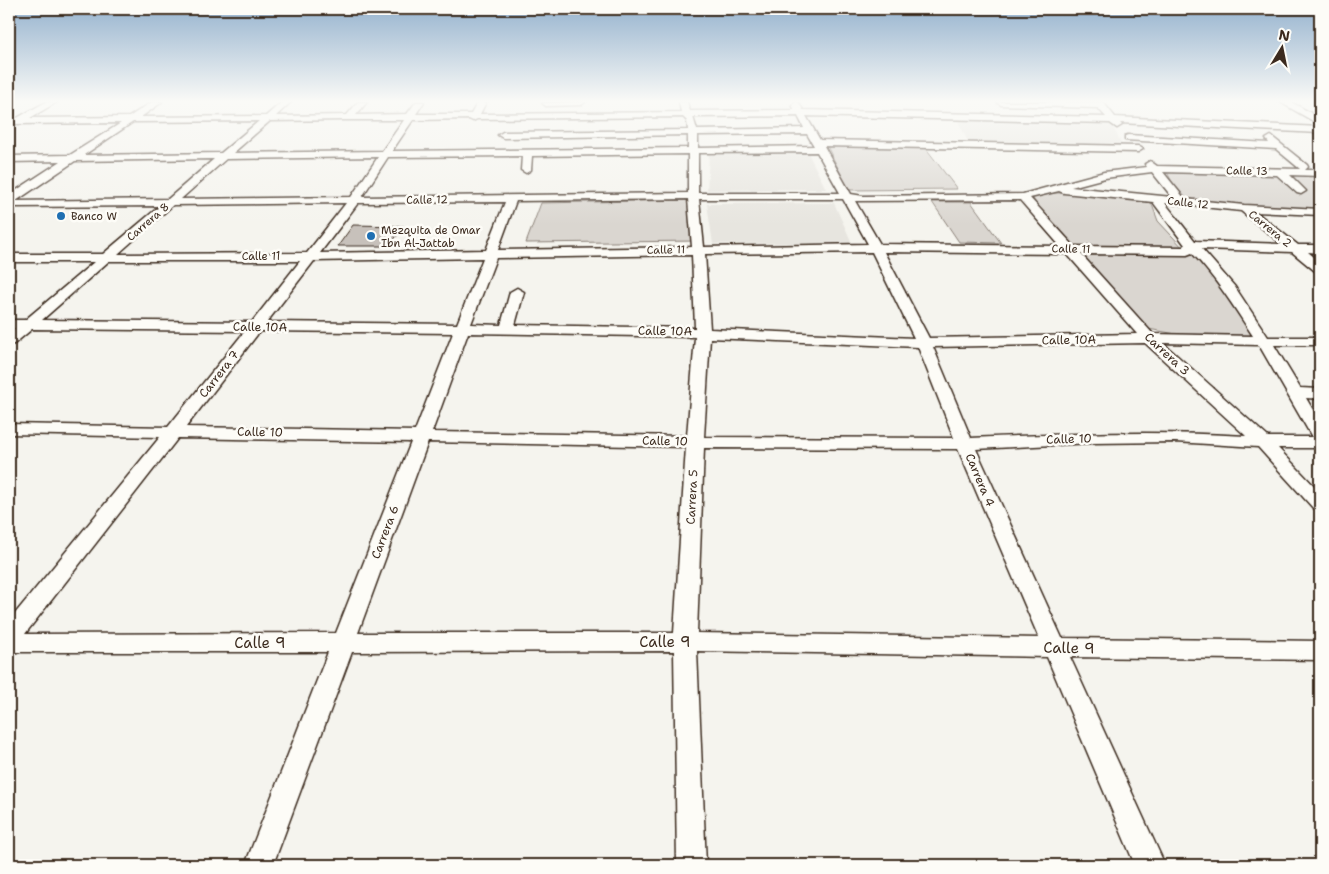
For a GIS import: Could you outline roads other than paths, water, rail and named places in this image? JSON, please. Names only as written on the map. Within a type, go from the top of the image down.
[{"type":"street","points":[[9,200],[96,143]]},
{"type":"street","name":"Carrera 8","points":[[28,324],[240,143]]},
{"type":"street","name":"Carrera 7","points":[[9,638],[354,201],[392,143]]},
{"type":"street","points":[[498,153],[501,143]]},
{"type":"street","points":[[9,159],[527,153],[586,143]]},
{"type":"street","name":"Carrera 5","points":[[690,143],[703,337],[695,442],[685,642],[691,865]]},
{"type":"street","name":"Carrera 4","points":[[819,143],[845,196],[876,248],[924,343],[965,444],[1150,865]]},
{"type":"street","points":[[889,143],[1138,149]]},
{"type":"street","points":[[1132,143],[1182,202]]},
{"type":"street","points":[[1218,143],[1278,146]]},
{"type":"street","points":[[1275,143],[1304,167]]},
{"type":"street","points":[[526,170],[527,153]]},
{"type":"street","name":"Calle 13","points":[[1028,191],[1092,169],[1152,166],[1320,168]]},
{"type":"street","name":"Calle 13","points":[[1056,189],[1104,175],[1152,166],[1320,173]]},
{"type":"street","points":[[1280,172],[1301,191]]},
{"type":"street","name":"Calle 12","points":[[9,204],[168,204],[693,196],[845,196],[863,199],[1056,189],[1244,208],[1320,212]]},
{"type":"street","name":"Carrera 3","points":[[1028,191],[1070,248],[1149,338],[1263,442],[1320,503]]},
{"type":"street","name":"Carrera 6","points":[[259,865],[512,198]]},
{"type":"street","points":[[1157,200],[1191,245],[1210,264],[1230,290],[1264,342],[1320,436]]},
{"type":"street","name":"Carrera 2","points":[[1244,208],[1320,268]]},
{"type":"street","name":"Calle 11","points":[[9,258],[876,248],[1187,250],[1191,245],[1320,249]]},
{"type":"street","points":[[507,329],[518,292]]},
{"type":"street","name":"Calle 10A","points":[[10,334],[28,324],[252,332]]},
{"type":"street","name":"Calle 10A","points":[[460,333],[507,329],[703,337]]},
{"type":"street","name":"Calle 10A","points":[[10,334],[460,333],[676,340],[730,335],[924,343],[1149,338],[1264,342],[1320,341]]},
{"type":"street","points":[[1294,393],[1320,394]]},
{"type":"street","name":"Calle 10","points":[[9,429],[695,442],[965,444],[1092,438],[1175,437],[1320,443]]},
{"type":"street","name":"Calle 9","points":[[9,643],[685,642],[1320,651]]},
{"type":"place","name":"Banco W","points":[[61,216]]},
{"type":"place","name":"Mezquita de Omar Ibn Al-Jattab","points":[[371,236]]}]
